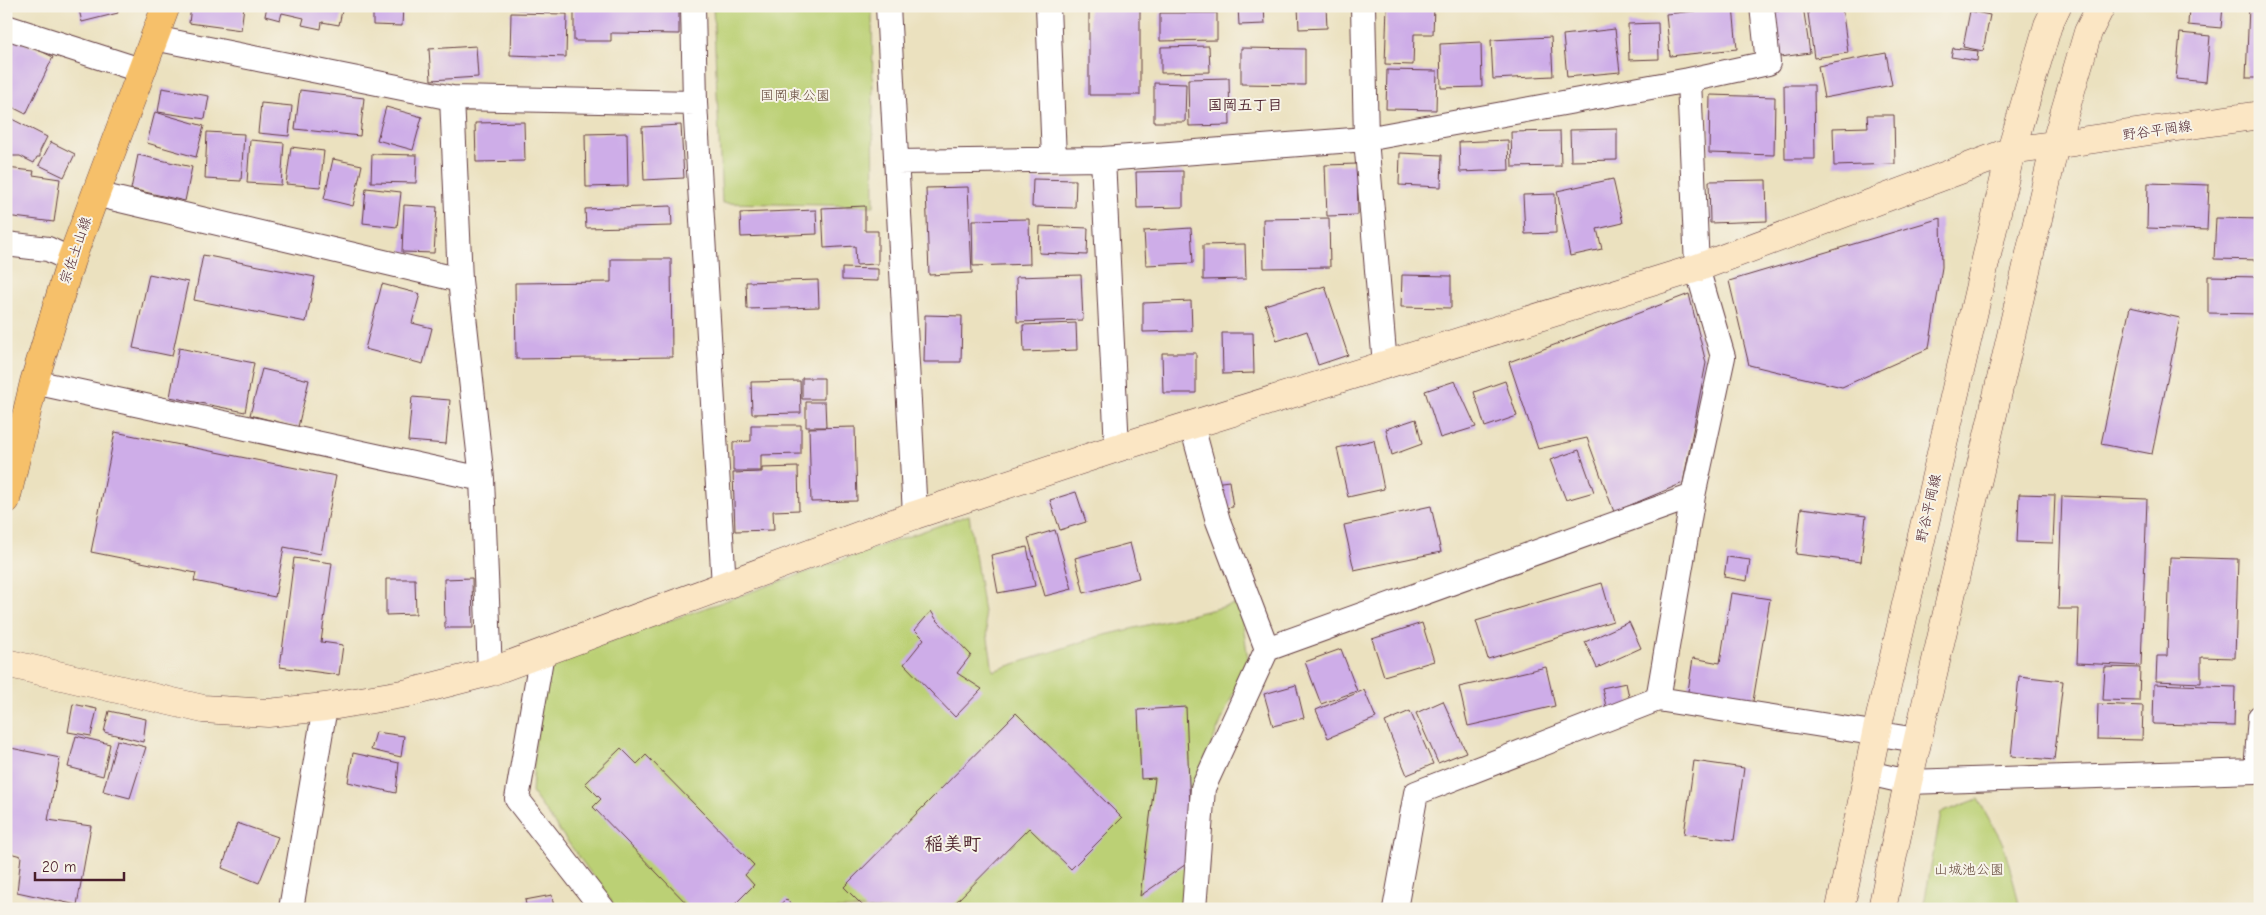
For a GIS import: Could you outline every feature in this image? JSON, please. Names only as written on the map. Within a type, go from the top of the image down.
[{"type":"main road","name":"宗佐土山線","points":[[6,500],[34,382],[71,260],[166,6]]},
{"type":"street","points":[[693,6],[695,103],[724,586]]},
{"type":"street","points":[[888,6],[915,515]]},
{"type":"street","points":[[1048,6],[1054,160]]},
{"type":"street","points":[[1363,6],[1366,139],[1385,365]]},
{"type":"street","points":[[896,162],[1103,158],[1366,139],[1689,80],[1768,63],[1762,6]]},
{"type":"street","points":[[6,663],[202,709],[268,713],[325,707],[408,693],[490,672],[915,515],[1118,448],[1697,268],[2011,151],[2048,25],[2056,6]]},
{"type":"street","points":[[1882,909],[1917,740],[2055,145],[2088,32],[2101,6]]},
{"type":"street","points":[[6,27],[143,71]]},
{"type":"street","points":[[154,38],[452,98],[695,103]]},
{"type":"street","points":[[1658,700],[1693,496],[1723,357],[1697,268],[1689,80]]},
{"type":"street","points":[[452,98],[460,280],[482,479],[490,672]]},
{"type":"street","name":"野谷平岡線","points":[[1840,909],[1876,734],[2011,151],[2260,115]]},
{"type":"street","points":[[1103,158],[1118,448]]},
{"type":"street","points":[[95,194],[460,280]]},
{"type":"street","points":[[6,244],[48,249],[71,260]]},
{"type":"street","points":[[34,382],[482,479]]},
{"type":"street","points":[[1192,426],[1218,521],[1266,649],[1203,788],[1194,909]]},
{"type":"street","points":[[1266,649],[1693,496]]},
{"type":"street","points":[[542,653],[517,799],[603,909]]},
{"type":"street","points":[[1395,909],[1416,793],[1658,700],[1917,740]]},
{"type":"street","points":[[291,909],[325,707]]},
{"type":"street","points":[[1868,773],[1908,782],[2256,771],[2260,717]]},
{"type":"green space","name":"国岡東公園","points":[[713,6],[872,6],[874,206],[722,203]]},
{"type":"green space","points":[[969,515],[993,671],[1097,637],[1240,603],[1248,659],[1195,782],[1192,832],[1181,909],[617,909],[532,793],[540,666]]},
{"type":"green space","name":"山城池公園","points":[[1978,799],[2003,844],[2020,909],[1923,909],[1941,813]]},
{"type":"building","points":[[78,6],[116,6],[118,13],[82,22]]},
{"type":"building","points":[[191,6],[244,6],[241,30],[189,23]]},
{"type":"building","points":[[267,6],[343,6],[339,25],[322,22],[321,29],[302,25],[304,18],[282,13],[280,20],[265,16]]},
{"type":"building","points":[[373,6],[403,6],[402,26],[373,25]]},
{"type":"building","points":[[517,6],[545,6],[545,10],[517,9]]},
{"type":"building","points":[[574,6],[679,6],[679,34],[611,33],[611,41],[574,41]]},
{"type":"building","points":[[1089,6],[1140,6],[1140,95],[1089,95]]},
{"type":"building","points":[[1238,6],[1264,6],[1265,24],[1239,25]]},
{"type":"building","points":[[1298,6],[1326,6],[1327,28],[1299,29]]},
{"type":"building","points":[[1387,6],[1434,6],[1433,34],[1414,34],[1413,65],[1385,64]]},
{"type":"building","points":[[1803,6],[1810,53],[1780,57],[1773,11]]},
{"type":"building","points":[[1807,6],[1842,6],[1848,53],[1814,58]]},
{"type":"building","points":[[2189,6],[2223,6],[2221,28],[2188,25]]},
{"type":"building","points":[[2249,6],[2260,6],[2260,78],[2246,78]]},
{"type":"building","points":[[1733,7],[1737,49],[1670,56],[1666,14]]},
{"type":"building","points":[[1970,11],[1990,15],[1983,51],[1963,47]]},
{"type":"building","points":[[511,13],[567,14],[566,57],[510,55]]},
{"type":"building","points":[[1160,13],[1217,13],[1217,40],[1160,41]]},
{"type":"building","points":[[1658,23],[1659,59],[1629,60],[1628,24]]},
{"type":"building","points":[[1615,29],[1620,72],[1567,77],[1563,35]]},
{"type":"building","points":[[2180,33],[2210,36],[2206,82],[2176,79]]},
{"type":"building","points":[[6,34],[53,57],[26,114],[6,104]]},
{"type":"building","points":[[1551,37],[1553,76],[1493,79],[1491,40]]},
{"type":"building","points":[[1481,42],[1482,87],[1441,88],[1440,44]]},
{"type":"building","points":[[476,46],[478,77],[431,80],[429,49]]},
{"type":"building","points":[[1209,46],[1210,72],[1161,73],[1161,47]]},
{"type":"building","points":[[1241,48],[1305,49],[1305,85],[1241,84]]},
{"type":"building","points":[[1953,48],[1978,51],[1977,61],[1951,57]]},
{"type":"building","points":[[1886,53],[1892,85],[1824,98],[1818,66]]},
{"type":"building","points":[[1387,70],[1437,71],[1436,110],[1386,109]]},
{"type":"building","points":[[1229,78],[1230,125],[1189,126],[1188,79]]},
{"type":"building","points":[[1154,83],[1186,84],[1185,122],[1154,122]]},
{"type":"building","points":[[1784,85],[1814,85],[1815,159],[1785,159]]},
{"type":"building","points":[[162,88],[209,96],[205,119],[158,112]]},
{"type":"building","points":[[300,90],[364,98],[360,136],[295,129]]},
{"type":"building","points":[[1710,95],[1775,97],[1774,155],[1709,153]]},
{"type":"building","points":[[261,103],[292,106],[289,136],[258,133]]},
{"type":"building","points":[[386,107],[422,117],[413,150],[377,140]]},
{"type":"building","points":[[155,112],[204,126],[196,157],[147,143]]},
{"type":"building","points":[[1867,115],[1894,115],[1895,164],[1834,166],[1833,128],[1868,127]]},
{"type":"building","points":[[6,116],[47,137],[40,151],[40,157],[37,157],[34,163],[20,156],[6,156]]},
{"type":"building","points":[[524,122],[525,161],[476,162],[475,123]]},
{"type":"building","points":[[681,125],[684,178],[644,180],[642,127]]},
{"type":"building","points":[[1617,129],[1617,160],[1571,161],[1570,130]]},
{"type":"building","points":[[1560,131],[1561,166],[1512,167],[1511,132]]},
{"type":"building","points":[[207,132],[244,134],[241,181],[205,179]]},
{"type":"building","points":[[627,133],[628,186],[586,187],[585,134]]},
{"type":"building","points":[[250,140],[284,143],[281,185],[247,183]]},
{"type":"building","points":[[1508,140],[1509,170],[1460,172],[1459,142]]},
{"type":"building","points":[[51,142],[75,154],[64,177],[39,165]]},
{"type":"building","points":[[291,147],[324,151],[320,187],[286,184]]},
{"type":"building","points":[[1400,153],[1442,155],[1441,187],[1399,185]]},
{"type":"building","points":[[372,154],[417,155],[416,183],[371,182]]},
{"type":"building","points":[[138,155],[192,167],[185,201],[131,189]]},
{"type":"building","points":[[333,159],[362,165],[353,206],[324,199]]},
{"type":"building","points":[[1357,164],[1358,215],[1327,216],[1325,165]]},
{"type":"building","points":[[6,168],[34,171],[33,175],[60,179],[54,222],[6,216]]},
{"type":"building","points":[[1183,171],[1183,207],[1137,208],[1136,172]]},
{"type":"building","points":[[1033,179],[1076,180],[1075,208],[1032,207]]},
{"type":"building","points":[[1613,179],[1623,223],[1597,229],[1602,249],[1570,256],[1557,191]]},
{"type":"building","points":[[1766,180],[1767,221],[1710,223],[1709,181]]},
{"type":"building","points":[[2148,183],[2209,185],[2207,230],[2147,228]]},
{"type":"building","points":[[968,187],[972,273],[929,275],[926,188]]},
{"type":"building","points":[[366,188],[401,192],[397,227],[363,223]]},
{"type":"building","points":[[1555,194],[1556,233],[1525,234],[1523,195]]},
{"type":"building","points":[[404,205],[437,207],[434,253],[402,252]]},
{"type":"building","points":[[671,206],[672,226],[586,228],[585,209]]},
{"type":"building","points":[[865,206],[865,231],[878,231],[878,264],[856,265],[855,246],[824,248],[822,208]]},
{"type":"building","points":[[816,210],[817,234],[741,237],[740,213]]},
{"type":"building","points":[[1329,218],[1330,267],[1264,268],[1263,219]]},
{"type":"building","points":[[1941,218],[1942,267],[1929,348],[1842,387],[1749,365],[1729,281]]},
{"type":"building","points":[[2216,218],[2260,219],[2260,260],[2214,259]]},
{"type":"building","points":[[1029,219],[1030,264],[973,266],[972,220]]},
{"type":"building","points":[[1040,226],[1088,228],[1087,255],[1039,253]]},
{"type":"building","points":[[1191,228],[1193,263],[1146,265],[1144,231]]},
{"type":"building","points":[[1245,244],[1246,279],[1203,280],[1203,245]]},
{"type":"building","points":[[203,255],[315,277],[306,322],[194,300]]},
{"type":"building","points":[[611,259],[671,259],[672,357],[516,359],[515,283],[611,282]]},
{"type":"building","points":[[842,268],[878,269],[878,281],[842,280]]},
{"type":"building","points":[[149,274],[188,282],[172,356],[133,348]]},
{"type":"building","points":[[1081,275],[1083,320],[1017,322],[1016,277]]},
{"type":"building","points":[[1402,275],[1451,276],[1451,308],[1401,307]]},
{"type":"building","points":[[2208,276],[2260,277],[2260,314],[2208,313]]},
{"type":"building","points":[[818,280],[819,307],[747,309],[746,282]]},
{"type":"building","points":[[382,284],[420,294],[412,323],[432,328],[423,364],[365,349]]},
{"type":"building","points":[[1325,286],[1348,355],[1318,365],[1307,331],[1277,341],[1265,305]]},
{"type":"building","points":[[1689,294],[1706,363],[1683,483],[1614,512],[1587,438],[1538,449],[1509,362]]},
{"type":"building","points":[[1191,301],[1192,331],[1143,332],[1143,303]]},
{"type":"building","points":[[2130,307],[2180,318],[2152,454],[2101,444]]},
{"type":"building","points":[[925,315],[962,316],[961,362],[924,362]]},
{"type":"building","points":[[1076,323],[1077,350],[1024,352],[1023,325]]},
{"type":"building","points":[[1222,333],[1253,333],[1254,373],[1223,374]]},
{"type":"building","points":[[179,348],[254,363],[245,412],[170,397]]},
{"type":"building","points":[[1162,353],[1196,353],[1196,393],[1163,393]]},
{"type":"building","points":[[262,369],[309,380],[298,427],[250,415]]},
{"type":"building","points":[[802,378],[824,378],[824,399],[802,399]]},
{"type":"building","points":[[800,381],[801,413],[752,414],[751,382]]},
{"type":"building","points":[[1455,381],[1476,427],[1440,438],[1425,391]]},
{"type":"building","points":[[1505,381],[1517,416],[1485,427],[1474,392]]},
{"type":"building","points":[[412,397],[450,400],[446,444],[408,441]]},
{"type":"building","points":[[806,402],[825,402],[826,427],[806,427]]},
{"type":"building","points":[[1416,419],[1422,444],[1392,455],[1386,429]]},
{"type":"building","points":[[751,425],[801,425],[801,454],[761,455],[761,471],[733,471],[733,442],[751,441]]},
{"type":"building","points":[[855,427],[857,501],[811,502],[809,428]]},
{"type":"building","points":[[115,432],[336,476],[321,554],[284,547],[275,597],[194,581],[196,573],[91,552]]},
{"type":"building","points":[[1374,440],[1384,489],[1348,497],[1337,448]]},
{"type":"building","points":[[1579,450],[1594,492],[1566,500],[1550,460]]},
{"type":"building","points":[[798,467],[799,510],[773,511],[774,530],[735,531],[733,473],[762,472],[762,468]]},
{"type":"building","points":[[1229,481],[1233,507],[1217,509],[1214,483]]},
{"type":"building","points":[[1076,492],[1086,522],[1060,530],[1050,500]]},
{"type":"building","points":[[2019,494],[2055,495],[2053,543],[2017,542]]},
{"type":"building","points":[[2062,496],[2147,499],[2141,666],[2077,663],[2079,609],[2058,609]]},
{"type":"building","points":[[1431,506],[1441,552],[1354,570],[1344,525]]},
{"type":"building","points":[[1801,508],[1866,516],[1861,562],[1796,554]]},
{"type":"building","points":[[1055,530],[1072,589],[1045,596],[1028,538]]},
{"type":"building","points":[[1130,543],[1139,578],[1084,593],[1075,558]]},
{"type":"building","points":[[1027,547],[1035,586],[998,593],[991,555]]},
{"type":"building","points":[[1727,557],[1750,560],[1747,581],[1724,577]]},
{"type":"building","points":[[2170,557],[2238,559],[2235,658],[2201,657],[2201,683],[2156,681],[2157,656],[2167,656]]},
{"type":"building","points":[[294,558],[332,563],[321,642],[343,645],[339,675],[280,667]]},
{"type":"building","points":[[472,578],[473,628],[445,628],[444,579]]},
{"type":"building","points":[[386,579],[415,579],[416,614],[386,615]]},
{"type":"building","points":[[1602,583],[1613,621],[1488,659],[1476,621]]},
{"type":"building","points":[[1731,593],[1770,599],[1752,707],[1687,698],[1693,658],[1720,663]]},
{"type":"building","points":[[931,611],[936,619],[971,655],[957,673],[982,689],[955,717],[904,664],[924,639],[915,630]]},
{"type":"building","points":[[1629,622],[1641,648],[1597,668],[1585,642]]},
{"type":"building","points":[[1422,623],[1434,661],[1384,676],[1372,639]]},
{"type":"building","points":[[1341,649],[1357,691],[1321,704],[1305,662]]},
{"type":"building","points":[[1546,667],[1555,706],[1468,726],[1459,687]]},
{"type":"building","points":[[2105,667],[2140,668],[2139,701],[2103,700]]},
{"type":"building","points":[[2019,676],[2063,681],[2054,760],[2011,756]]},
{"type":"building","points":[[1626,683],[1631,706],[1607,711],[1602,688]]},
{"type":"building","points":[[2154,684],[2235,687],[2234,726],[2153,724]]},
{"type":"building","points":[[1296,685],[1304,718],[1273,726],[1264,694]]},
{"type":"building","points":[[1364,690],[1376,718],[1328,738],[1316,710]]},
{"type":"building","points":[[1443,701],[1466,752],[1438,763],[1416,713]]},
{"type":"building","points":[[73,704],[97,709],[91,736],[68,732]]},
{"type":"building","points":[[2098,704],[2143,706],[2142,740],[2097,739]]},
{"type":"building","points":[[1186,707],[1192,860],[1140,896],[1155,778],[1141,779],[1138,710]]},
{"type":"building","points":[[109,711],[146,719],[143,742],[104,732]]},
{"type":"building","points":[[1410,711],[1433,764],[1407,775],[1385,722]]},
{"type":"building","points":[[1016,713],[1122,818],[1071,869],[1029,828],[949,909],[866,909],[844,887]]},
{"type":"building","points":[[376,732],[404,736],[401,757],[371,750]]},
{"type":"building","points":[[76,736],[110,744],[103,776],[68,767]]},
{"type":"building","points":[[117,740],[146,747],[130,798],[103,791]]},
{"type":"building","points":[[6,747],[60,758],[48,820],[91,826],[77,905],[17,892],[21,856],[6,852]]},
{"type":"building","points":[[621,748],[637,764],[646,755],[754,865],[745,875],[754,885],[730,909],[692,909],[593,807],[601,799],[585,783]]},
{"type":"building","points":[[353,753],[399,763],[396,793],[348,782]]},
{"type":"building","points":[[1694,761],[1744,768],[1734,840],[1684,834]]},
{"type":"building","points":[[237,823],[278,837],[259,883],[222,868]]},
{"type":"building","points":[[552,895],[554,909],[527,909],[525,900]]},
{"type":"building","points":[[786,899],[795,909],[775,909]]},
{"type":"district","name":"国岡五丁目","points":[[1245,105]]},
{"type":"district","name":"稲美町","points":[[953,843]]}]
